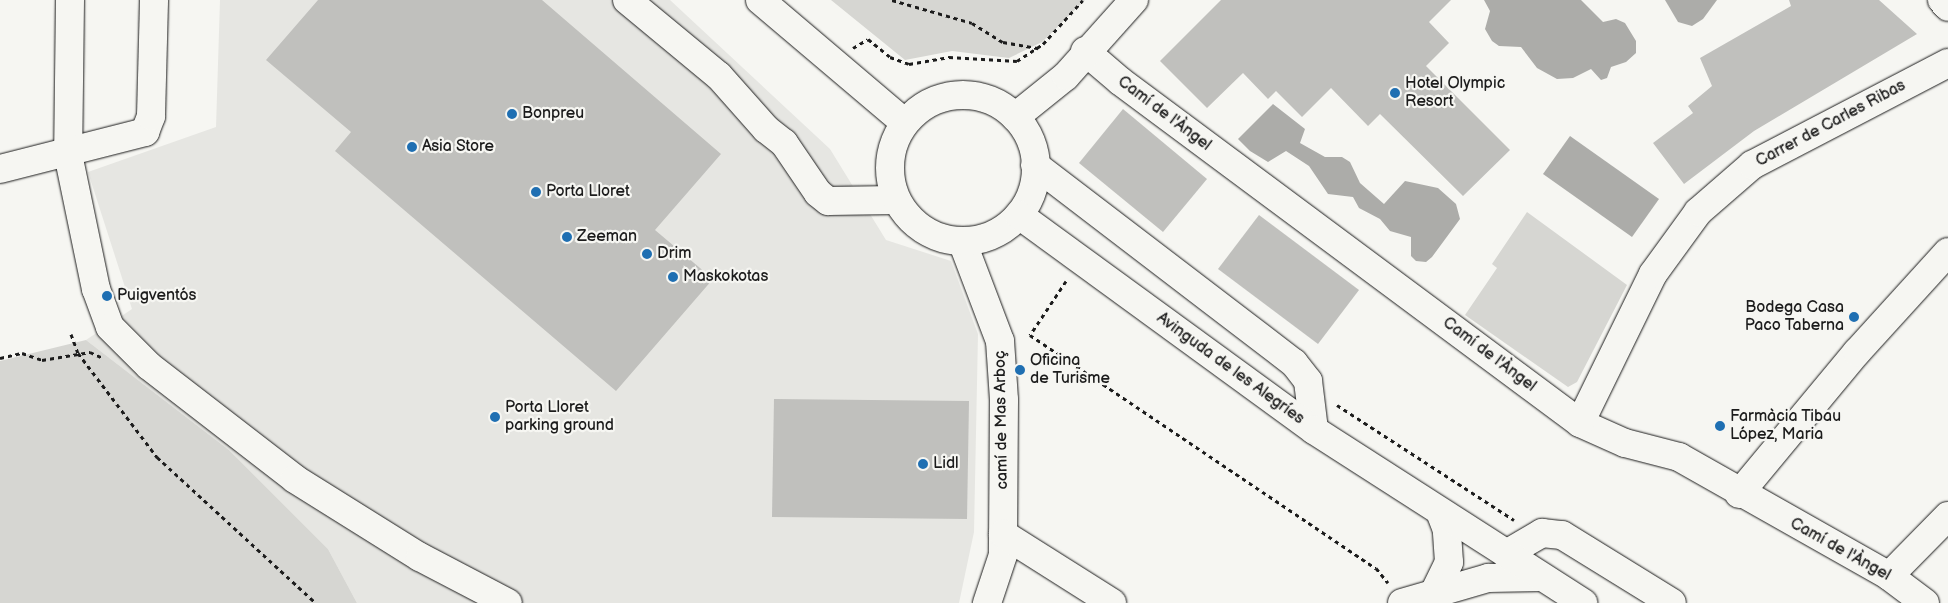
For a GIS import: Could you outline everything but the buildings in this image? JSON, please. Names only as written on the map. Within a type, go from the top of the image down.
[{"type":"street","points":[[70,0],[68,154],[96,289],[110,327],[123,342],[216,420],[295,479],[420,557],[508,603]]},
{"type":"street","points":[[0,169],[68,154],[145,132],[151,116],[154,0]]},
{"type":"street","points":[[627,0],[719,76],[766,129],[784,144],[818,193],[828,201],[896,200]]},
{"type":"street","points":[[760,0],[905,123]]},
{"type":"street","points":[[1015,117],[1066,76],[1085,51],[1134,0]]},
{"type":"street","points":[[1942,0],[1948,7]]},
{"type":"street","name":"Camí de l'Àngel","points":[[1085,51],[1120,81],[1580,423],[1625,443],[1679,457],[1739,494],[1889,576],[1925,603]]},
{"type":"street","name":"Carrer de Carles Ribas","points":[[1580,423],[1653,274],[1698,212],[1752,166],[1948,63]]},
{"type":"street","points":[[959,95],[989,100],[1015,117],[1027,132],[1036,165],[1034,186],[1019,214],[1003,229],[984,238],[962,241],[939,238],[918,227],[896,200],[889,166],[894,144],[905,123],[929,104],[959,95]]},
{"type":"street","name":"Avinguda de les Alegríes","points":[[1036,165],[1304,373],[1314,430]]},
{"type":"street","name":"Avinguda de les Alegríes","points":[[1019,214],[1314,430]]},
{"type":"street","name":"camí de Mas Arboç","points":[[962,241],[1000,341],[1004,400],[1003,555],[988,603]]},
{"type":"street","points":[[1739,494],[1857,352],[1948,252]]},
{"type":"street","points":[[1314,430],[1540,578],[1583,603]]},
{"type":"street","points":[[1435,591],[1449,562],[1447,530],[1440,512]]},
{"type":"street","points":[[1889,576],[1948,516]]},
{"type":"street","points":[[1506,554],[1542,533],[1562,535],[1672,603]]},
{"type":"street","points":[[1003,534],[1112,603]]},
{"type":"street","points":[[1399,597],[1435,591],[1488,578],[1540,578]]},
{"type":"path","points":[[892,0],[972,23],[1003,42],[1039,48]]},
{"type":"path","points":[[833,61],[868,39],[890,57],[909,64],[949,57],[1010,62],[1030,57],[1083,0]]},
{"type":"path","points":[[1069,276],[1030,335],[1376,568],[1381,578],[1399,597]]},
{"type":"path","points":[[71,334],[78,353],[157,457],[316,603]]},
{"type":"path","points":[[1334,403],[1519,523]]},
{"type":"shaded area","points":[[220,0],[670,0],[830,149],[886,240],[951,261],[978,334],[974,532],[959,603],[357,603],[328,549],[229,450],[86,340],[132,309],[88,172],[216,127]]},
{"type":"shaded area","points":[[831,0],[1085,0],[1042,42],[1009,58],[952,51],[905,60]]},
{"type":"shaded area","points":[[1484,0],[1581,0],[1603,22],[1616,19],[1625,23],[1636,41],[1636,53],[1626,62],[1611,67],[1607,78],[1601,80],[1591,69],[1573,78],[1557,79],[1537,68],[1521,47],[1499,46],[1492,41],[1485,29],[1490,11]]},
{"type":"shaded area","points":[[1665,0],[1717,0],[1703,19],[1692,26],[1678,22]]},
{"type":"shaded area","points":[[1273,104],[1305,129],[1300,143],[1325,157],[1342,157],[1350,162],[1360,183],[1384,204],[1405,181],[1438,188],[1456,204],[1460,219],[1432,257],[1426,262],[1416,261],[1411,256],[1411,237],[1390,231],[1380,219],[1359,208],[1353,197],[1328,194],[1309,166],[1286,151],[1268,162],[1250,151],[1238,139]]},
{"type":"shaded area","points":[[1570,136],[1659,199],[1632,237],[1543,174]]},
{"type":"shaded area","points":[[1527,212],[1627,285],[1577,382],[1568,387],[1465,315],[1497,268],[1492,264]]},
{"type":"shaded area","points":[[86,340],[229,450],[328,549],[357,603],[0,603],[0,361]]},
{"type":"place","name":"Hotel Olympic Resort","points":[[1395,93]]},
{"type":"place","name":"Bonpreu","points":[[512,114]]},
{"type":"place","name":"Asia Store","points":[[412,147]]},
{"type":"place","name":"Porta Lloret","points":[[536,192]]},
{"type":"place","name":"Zeeman","points":[[567,237]]},
{"type":"place","name":"Drim","points":[[647,254]]},
{"type":"place","name":"Maskokotas","points":[[673,277]]},
{"type":"place","name":"Puigventós","points":[[107,296]]},
{"type":"place","name":"Bodega Casa Paco Taberna","points":[[1854,317]]},
{"type":"place","name":"Oficina de Turisme","points":[[1020,370]]},
{"type":"place","name":"Porta Lloret parking ground","points":[[495,417]]},
{"type":"place","name":"Farmàcia Tibau López, Maria","points":[[1720,426]]},
{"type":"place","name":"Lidl","points":[[923,464]]}]
